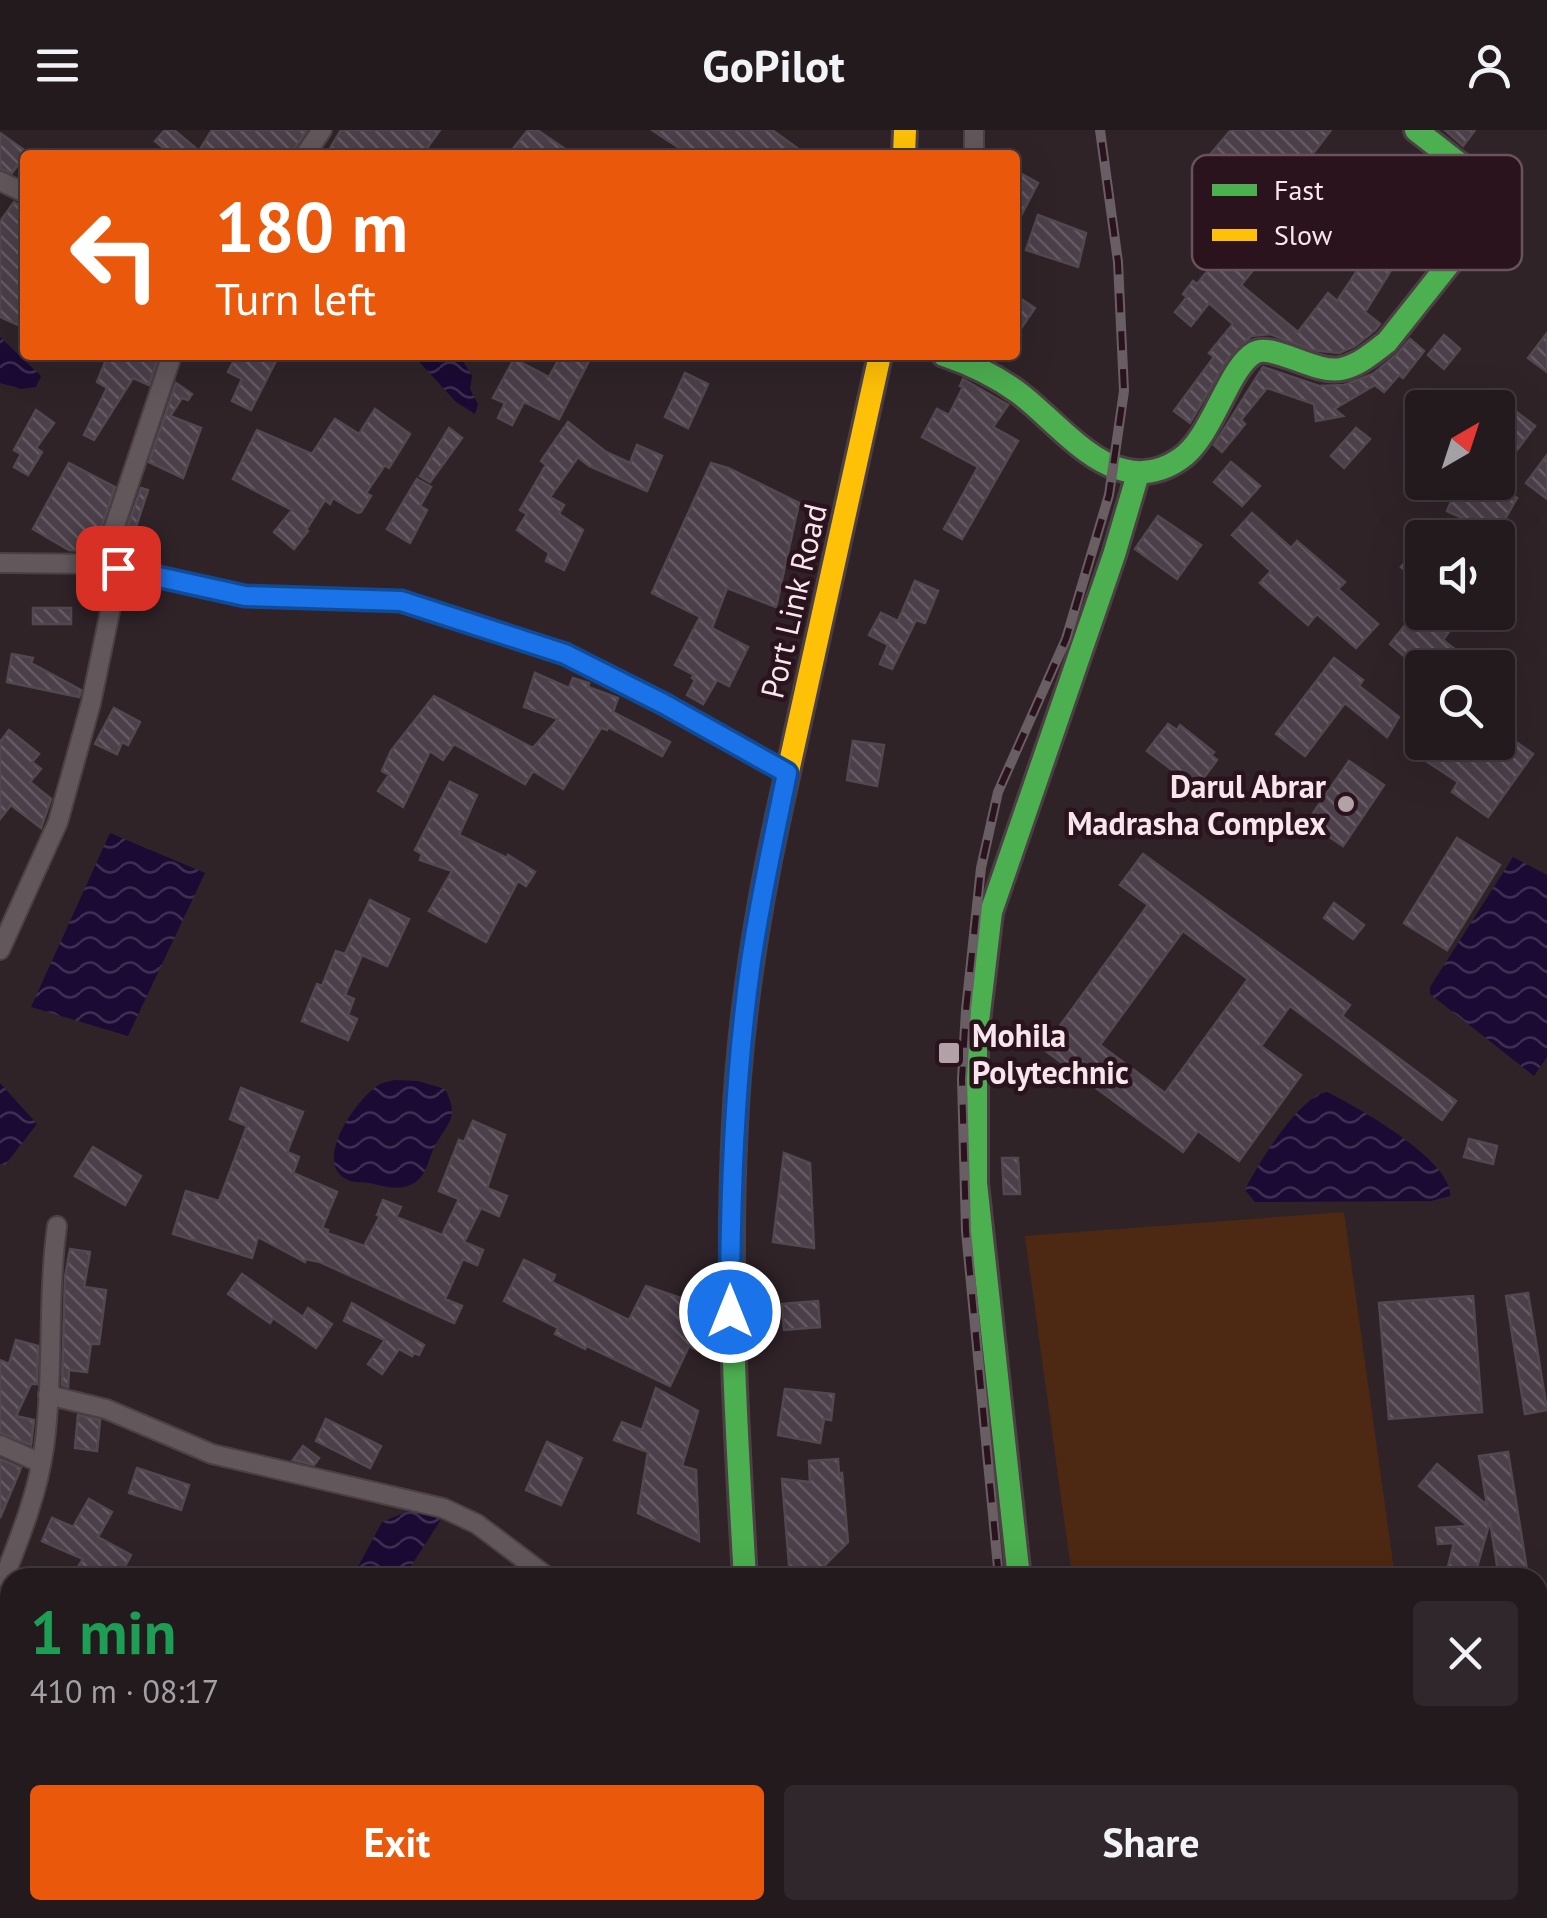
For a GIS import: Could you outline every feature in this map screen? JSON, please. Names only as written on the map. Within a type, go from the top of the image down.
[{"type":"main road","points":[[1416,130],[1448,155]]},
{"type":"main road","points":[[959,360],[982,368],[1006,383],[1113,470],[1138,474],[1172,465],[1186,455],[1256,351],[1274,352],[1311,369],[1345,370],[1371,357],[1387,342],[1444,270]]},
{"type":"main road","name":"Port Link Road","points":[[744,1568],[730,1351],[730,1196],[750,966],[787,773],[879,360]]},
{"type":"main road","points":[[1018,1568],[976,1183],[976,1038],[991,912],[1114,555],[1138,474]]},
{"type":"street","points":[[0,950],[58,822],[91,703],[110,566],[171,360]]},
{"type":"street","points":[[0,563],[110,566],[245,596],[401,601],[565,654],[787,773]]},
{"type":"street","points":[[8,1568],[29,1516],[41,1462],[48,1395],[51,1267],[57,1226]]},
{"type":"street","points":[[48,1395],[106,1409],[212,1454],[443,1508],[478,1524],[537,1568]]},
{"type":"street","points":[[0,1445],[41,1462]]},
{"type":"shaded area","points":[[1344,1212],[1394,1568],[1071,1568],[1025,1236]]},
{"type":"water","points":[[0,337],[41,376],[36,387],[21,389],[0,383]]},
{"type":"water","points":[[418,360],[462,360],[472,376],[470,389],[478,404],[475,414],[456,402]]},
{"type":"water","points":[[110,833],[205,873],[128,1036],[31,1007]]},
{"type":"water","points":[[1513,857],[1547,875],[1547,1057],[1534,1076],[1430,994],[1430,987]]},
{"type":"water","points":[[395,1080],[418,1081],[445,1089],[452,1112],[449,1123],[414,1183],[397,1188],[348,1180],[337,1170],[334,1158],[342,1129],[371,1091]]},
{"type":"water","points":[[0,1083],[37,1124],[5,1165],[0,1164]]},
{"type":"water","points":[[1327,1092],[1380,1122],[1420,1151],[1447,1182],[1450,1196],[1431,1201],[1255,1202],[1245,1190],[1269,1149],[1304,1105]]},
{"type":"water","points":[[418,1507],[438,1516],[440,1521],[410,1568],[357,1568],[382,1522]]},
{"type":"building","points":[[165,130],[174,130],[198,150],[166,150],[155,141]]},
{"type":"building","points":[[212,130],[307,130],[293,150],[200,150]]},
{"type":"building","points":[[341,130],[440,130],[426,150],[329,150]]},
{"type":"building","points":[[528,130],[537,130],[567,150],[512,150]]},
{"type":"building","points":[[652,130],[772,130],[800,150],[682,150]]},
{"type":"building","points":[[1231,130],[1331,130],[1312,155],[1210,155]]},
{"type":"building","points":[[1445,130],[1475,130],[1463,146]]},
{"type":"building","points":[[0,133],[24,150],[20,150],[20,162],[12,173],[0,169]]},
{"type":"building","points":[[1020,173],[1038,183],[1020,217]]},
{"type":"building","points":[[14,202],[20,206],[20,326],[0,317],[0,222]]},
{"type":"building","points":[[1038,215],[1086,233],[1078,267],[1026,250]]},
{"type":"building","points":[[1208,270],[1253,270],[1241,285],[1298,332],[1328,293],[1337,301],[1357,271],[1391,270],[1365,312],[1380,324],[1355,346],[1339,353],[1311,350],[1270,334],[1251,336],[1227,360],[1190,423],[1174,411],[1214,357],[1209,353],[1233,324],[1209,303],[1191,326],[1175,312],[1193,281],[1197,284]]},
{"type":"building","points":[[1020,298],[1035,308],[1020,330]]},
{"type":"building","points":[[1547,333],[1547,372],[1528,358]]},
{"type":"building","points":[[1444,335],[1460,349],[1444,369],[1428,355]]},
{"type":"building","points":[[1410,339],[1424,351],[1403,378],[1399,375],[1384,392],[1375,385],[1334,409],[1343,416],[1316,421],[1314,404],[1267,388],[1222,452],[1214,445],[1263,367],[1319,386],[1344,385],[1373,374]]},
{"type":"building","points":[[106,360],[157,360],[149,385],[133,378],[94,440],[84,435],[107,388],[97,382]]},
{"type":"building","points":[[234,360],[276,360],[251,410],[232,401],[242,379],[228,372]]},
{"type":"building","points":[[513,360],[549,377],[558,360],[589,360],[559,419],[524,402],[512,425],[498,418],[505,403],[493,398]]},
{"type":"building","points":[[685,373],[708,384],[688,428],[665,417]]},
{"type":"building","points":[[963,379],[1008,405],[993,427],[1018,441],[962,539],[944,529],[978,467],[922,437],[937,409],[949,415]]},
{"type":"building","points":[[176,383],[192,394],[188,400],[182,398],[170,416],[201,428],[183,478],[149,462]]},
{"type":"building","points":[[375,409],[410,434],[389,468],[385,465],[366,493],[371,496],[361,512],[333,498],[330,504],[325,500],[294,549],[274,532],[292,510],[233,479],[257,430],[312,454],[335,419],[359,434]]},
{"type":"building","points":[[36,410],[54,423],[36,448],[42,452],[28,475],[14,467],[21,454],[14,450]]},
{"type":"building","points":[[1515,411],[1535,426],[1515,449]]},
{"type":"building","points":[[568,422],[606,452],[630,463],[637,445],[662,456],[647,491],[589,466],[578,457],[550,497],[564,505],[559,514],[583,530],[564,570],[546,561],[549,553],[517,530],[527,514],[520,510],[546,465],[541,461]]},
{"type":"building","points":[[449,428],[462,438],[430,482],[420,476]]},
{"type":"building","points":[[1356,428],[1370,439],[1344,468],[1331,456]]},
{"type":"building","points":[[1547,455],[1547,499],[1526,483]]},
{"type":"building","points":[[1231,462],[1260,486],[1242,506],[1214,482]]},
{"type":"building","points":[[69,463],[115,487],[100,531],[91,528],[83,551],[69,550],[33,529]]},
{"type":"building","points":[[711,463],[799,503],[776,607],[727,588],[712,628],[748,647],[729,686],[717,680],[703,704],[687,695],[694,675],[675,665],[700,617],[652,593]]},
{"type":"building","points":[[417,479],[431,487],[420,506],[427,510],[410,543],[387,529]]},
{"type":"building","points":[[141,488],[148,490],[131,542],[123,539]]},
{"type":"building","points":[[1517,498],[1504,520],[1467,520],[1447,511],[1452,500]]},
{"type":"building","points":[[1252,513],[1291,548],[1297,541],[1345,582],[1338,589],[1378,624],[1356,648],[1317,614],[1308,625],[1260,583],[1271,571],[1232,535]]},
{"type":"building","points":[[1158,516],[1201,545],[1177,579],[1135,549]]},
{"type":"building","points":[[915,581],[938,591],[925,623],[916,620],[892,669],[880,664],[888,645],[869,635],[881,613],[898,621]]},
{"type":"building","points":[[33,608],[71,608],[71,624],[33,624]]},
{"type":"building","points":[[1405,625],[1405,630],[1450,630],[1443,640],[1456,650],[1410,649],[1405,650],[1404,656],[1390,644]]},
{"type":"building","points":[[12,654],[33,658],[31,663],[81,690],[79,697],[7,682]]},
{"type":"building","points":[[1334,658],[1363,680],[1359,686],[1399,717],[1387,737],[1345,703],[1305,756],[1276,734]]},
{"type":"building","points":[[535,673],[569,688],[573,678],[618,698],[613,712],[670,742],[662,756],[608,727],[601,728],[563,789],[533,771],[525,784],[454,744],[443,760],[430,751],[403,807],[378,791],[389,775],[382,771],[391,751],[434,696],[533,748],[558,719],[524,707]]},
{"type":"building","points":[[114,708],[140,722],[128,745],[122,742],[117,754],[95,744]]},
{"type":"building","points":[[1168,724],[1177,730],[1180,725],[1214,752],[1211,755],[1217,760],[1196,788],[1147,751]]},
{"type":"building","points":[[9,730],[39,754],[32,762],[41,769],[30,782],[51,799],[41,828],[11,805],[0,819],[0,742]]},
{"type":"building","points":[[853,741],[884,745],[877,786],[847,780]]},
{"type":"building","points":[[1515,741],[1533,754],[1488,817],[1452,792],[1458,782],[1425,760],[1515,760]]},
{"type":"building","name":"Darul Abrar Madrasha Complex","points":[[1349,761],[1384,785],[1343,846],[1307,822]]},
{"type":"building","points":[[450,782],[477,795],[459,835],[507,858],[508,855],[535,872],[526,886],[518,881],[486,942],[429,911],[452,871],[420,860],[422,854],[415,850]]},
{"type":"building","points":[[1457,838],[1500,865],[1447,950],[1404,923]]},
{"type":"building","points":[[1143,854],[1350,1005],[1342,1016],[1456,1101],[1442,1120],[1290,1006],[1261,1046],[1301,1075],[1239,1161],[1198,1131],[1183,1152],[1043,1049],[1148,905],[1120,885]],"holes":[[[1183,931],[1248,979],[1165,1093],[1100,1045]]]},
{"type":"building","points":[[370,900],[409,919],[387,966],[362,955],[345,995],[354,999],[348,1015],[357,1019],[348,1040],[302,1021],[317,984],[322,986],[336,951],[345,954]]},
{"type":"building","points":[[1334,903],[1364,925],[1353,939],[1324,918]]},
{"type":"building","points":[[241,1088],[303,1112],[287,1152],[299,1157],[293,1173],[337,1192],[322,1228],[364,1246],[380,1216],[377,1215],[383,1200],[401,1207],[396,1217],[442,1235],[459,1199],[439,1191],[459,1140],[464,1142],[473,1121],[505,1135],[487,1188],[507,1196],[499,1216],[481,1208],[464,1242],[483,1250],[477,1265],[463,1259],[445,1299],[462,1306],[454,1323],[320,1262],[305,1262],[258,1237],[252,1258],[173,1234],[186,1191],[219,1201],[247,1126],[230,1119]]},
{"type":"building","points":[[1469,1139],[1497,1146],[1493,1164],[1464,1157]]},
{"type":"building","points":[[93,1147],[141,1176],[125,1205],[75,1176]]},
{"type":"building","points":[[784,1153],[810,1163],[814,1248],[773,1242]]},
{"type":"building","points":[[1002,1158],[1018,1158],[1020,1194],[1004,1194]]},
{"type":"building","points":[[70,1249],[90,1252],[84,1287],[106,1290],[99,1344],[91,1344],[87,1372],[69,1370],[68,1387],[62,1385],[65,1277]]},
{"type":"building","points":[[524,1260],[555,1275],[552,1282],[629,1320],[646,1286],[698,1304],[699,1351],[689,1346],[670,1386],[555,1334],[558,1328],[504,1301]]},
{"type":"building","points":[[242,1274],[303,1317],[308,1308],[332,1324],[316,1348],[273,1318],[270,1323],[228,1294]]},
{"type":"building","points":[[1528,1293],[1547,1410],[1525,1414],[1506,1296]]},
{"type":"building","points":[[1473,1296],[1482,1412],[1389,1419],[1379,1303]]},
{"type":"building","points":[[818,1301],[820,1327],[784,1330],[782,1304]]},
{"type":"building","points":[[352,1303],[424,1345],[419,1355],[399,1349],[382,1374],[368,1364],[385,1340],[344,1321]]},
{"type":"building","points":[[16,1340],[38,1346],[37,1384],[31,1384],[16,1416],[34,1420],[31,1445],[0,1433],[0,1360],[9,1364]]},
{"type":"building","points":[[656,1388],[698,1411],[682,1466],[696,1470],[699,1541],[638,1513],[648,1452],[614,1440],[622,1422],[642,1430]]},
{"type":"building","points":[[785,1389],[834,1394],[831,1420],[824,1419],[820,1443],[778,1435]]},
{"type":"building","points":[[78,1415],[100,1420],[97,1451],[75,1448]]},
{"type":"building","points":[[326,1419],[381,1446],[370,1468],[316,1441]]},
{"type":"building","points":[[547,1442],[582,1458],[561,1505],[526,1490]]},
{"type":"building","points":[[303,1446],[319,1458],[314,1465],[293,1460]]},
{"type":"building","points":[[1508,1452],[1527,1568],[1497,1568],[1490,1521],[1477,1568],[1448,1568],[1454,1543],[1438,1544],[1436,1528],[1468,1526],[1419,1486],[1437,1464],[1487,1505],[1479,1456]]},
{"type":"building","points":[[0,1459],[21,1468],[0,1518]]},
{"type":"building","points":[[838,1459],[848,1542],[822,1568],[789,1568],[782,1479],[810,1482],[809,1461]]},
{"type":"building","points":[[137,1468],[189,1485],[181,1510],[129,1493]]},
{"type":"building","points":[[89,1499],[112,1512],[98,1537],[131,1555],[124,1568],[77,1568],[83,1559],[42,1541],[52,1518],[73,1527]]},
{"type":"railway","points":[[998,1568],[966,1231],[962,1079],[966,1010],[981,868],[998,792],[1066,639],[1109,495],[1124,391],[1118,262],[1100,130]]},
{"type":"traffic: fast","points":[[1416,130],[1448,155]]},
{"type":"traffic: fast","points":[[956,360],[1010,387],[1092,455],[1134,472],[1157,470],[1191,449],[1236,373],[1254,353],[1271,352],[1330,369],[1360,362],[1387,342],[1444,270]]},
{"type":"traffic: fast","points":[[1018,1568],[976,1183],[976,1038],[991,912],[1114,555],[1138,474]]},
{"type":"traffic: fast","points":[[744,1568],[732,1294],[735,1124],[750,969],[778,817]]},
{"type":"traffic: slow","points":[[904,150],[905,130]]},
{"type":"traffic: slow","points":[[778,817],[879,360]]},
{"type":"place","name":"Darul Abrar Madrasha Complex","points":[[1346,804]]},
{"type":"place","name":"Mohila Polytechnic","points":[[949,1053]]},
{"type":"route","points":[[118,568],[245,596],[401,601],[565,654],[787,773],[750,966],[738,1075],[730,1196],[730,1312]]}]
